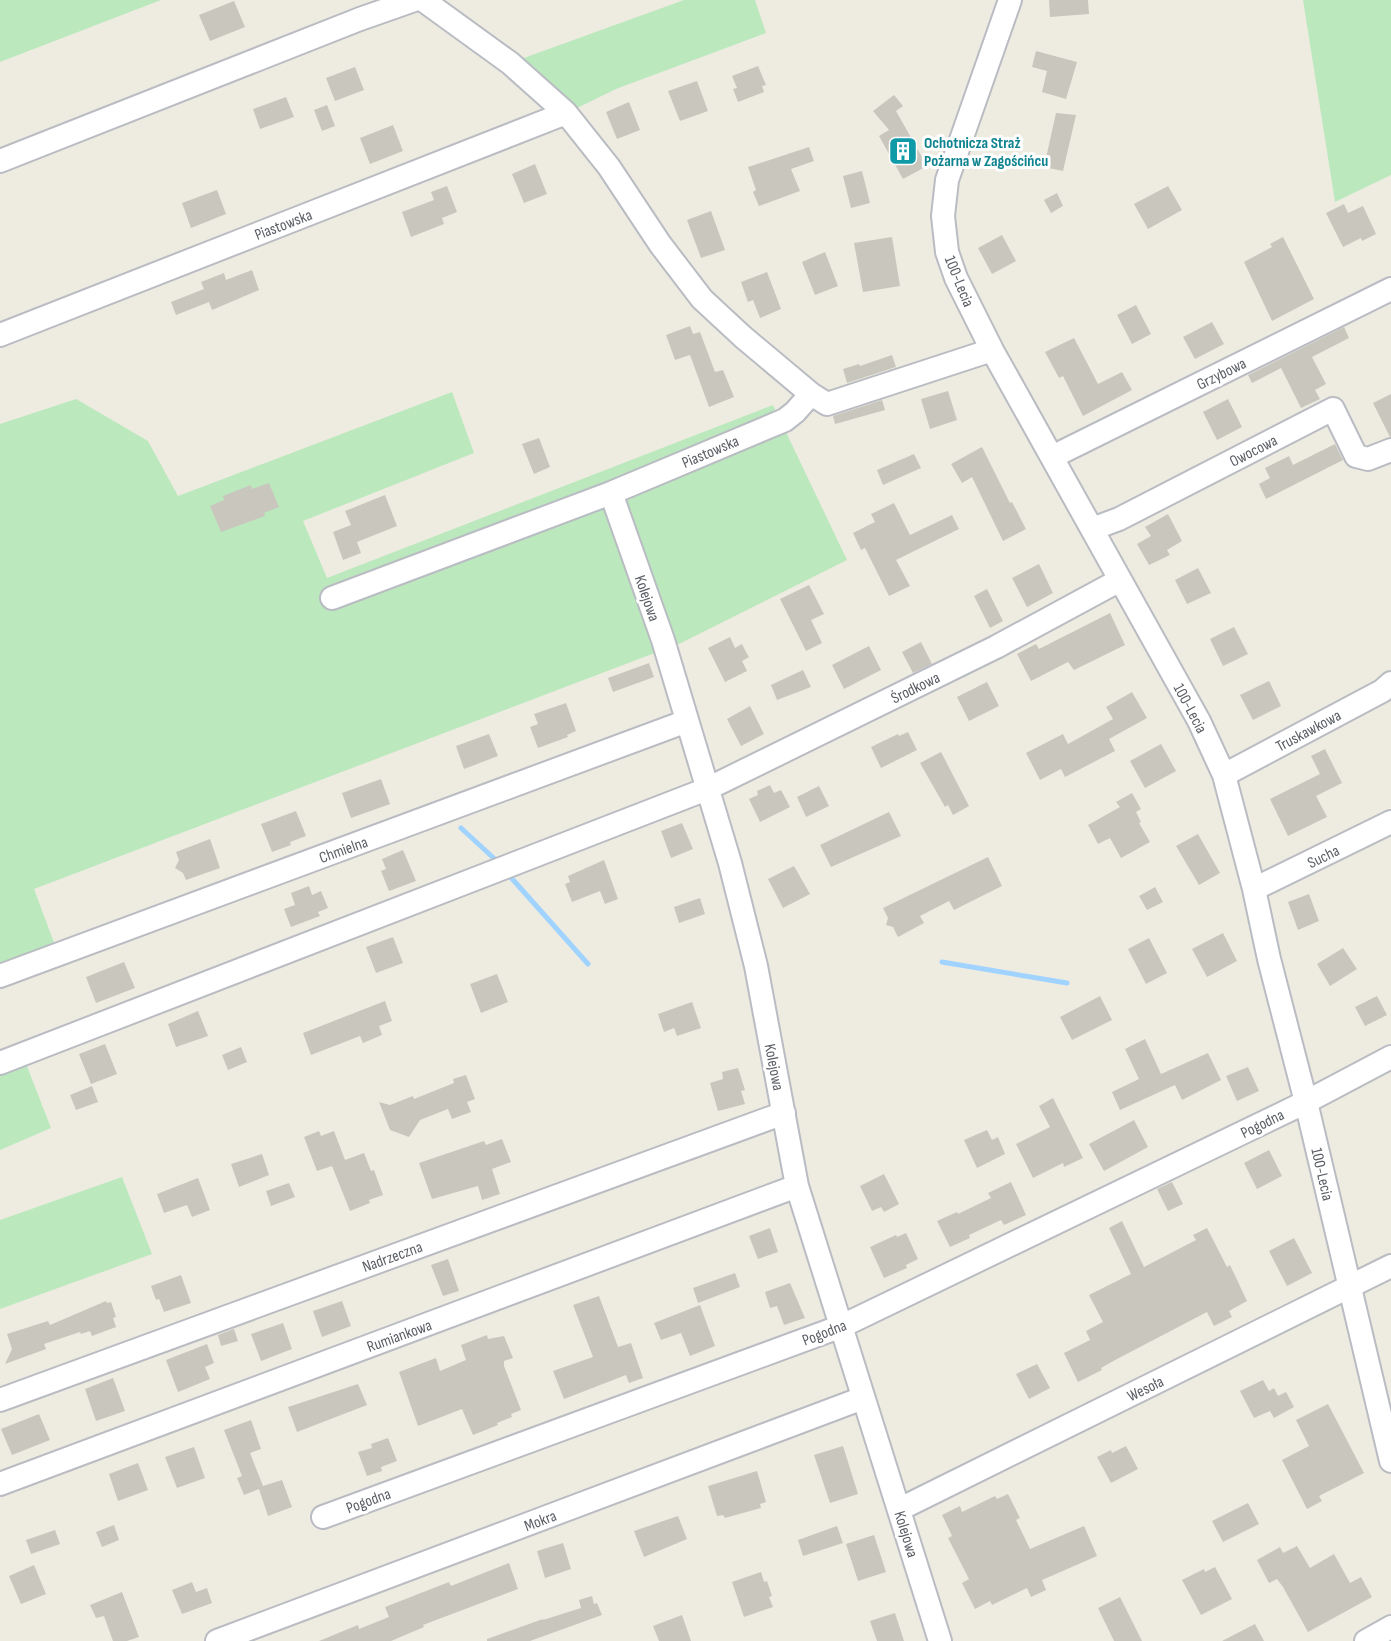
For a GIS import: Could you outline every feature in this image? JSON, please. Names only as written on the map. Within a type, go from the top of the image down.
[{"type":"street","points":[[0,161],[414,0]]},
{"type":"street","points":[[423,0],[510,63],[566,113],[609,167],[660,244],[702,299],[743,337],[811,394],[827,404],[992,350]]},
{"type":"street","name":"100-Lecia","points":[[1010,0],[1008,23],[947,180],[943,216],[947,252],[956,278],[992,350],[1199,721],[1224,775],[1306,1102],[1391,1461]]},
{"type":"street","name":"Piastowska","points":[[0,335],[566,113]]},
{"type":"street","name":"Grzybowa","points":[[1052,457],[1391,289]]},
{"type":"street","name":"Piastowska","points":[[332,598],[611,493],[785,420],[811,394]]},
{"type":"street","name":"Owocowa","points":[[1092,529],[1119,519],[1333,409],[1356,456],[1368,459],[1391,450]]},
{"type":"street","name":"Kolejowa","points":[[611,493],[663,640],[730,863],[756,966],[797,1186],[940,1641]]},
{"type":"street","name":"Środkowa","points":[[0,1063],[707,789],[996,647],[1120,580]]},
{"type":"street","name":"Truskawkowa","points":[[1224,775],[1382,691],[1391,683]]},
{"type":"street","name":"Chmielna","points":[[0,976],[687,722]]},
{"type":"street","name":"Sucha","points":[[1254,889],[1391,822]]},
{"type":"street","name":"Pogodna","points":[[323,1517],[842,1326],[1306,1102],[1391,1057]]},
{"type":"street","name":"Nadrzeczna","points":[[0,1400],[784,1113]]},
{"type":"street","name":"Rumiankowa","points":[[0,1484],[797,1186]]},
{"type":"street","name":"Wesoła","points":[[900,1509],[1391,1266]]},
{"type":"street","name":"Mokra","points":[[217,1641],[863,1398]]},
{"type":"street","points":[[1366,1641],[1391,1627]]},
{"type":"green space","points":[[0,0],[161,0],[0,62]]},
{"type":"green space","points":[[684,0],[755,0],[766,33],[616,89],[575,109],[521,59]]},
{"type":"green space","points":[[1303,0],[1391,0],[1391,175],[1335,202]]},
{"type":"green space","points":[[452,392],[474,453],[303,521],[327,578],[773,405],[847,560],[681,643],[34,889],[56,948],[0,970],[0,424],[76,399],[148,441],[178,496]]},
{"type":"green space","points":[[23,1056],[51,1128],[0,1150],[0,1065]]},
{"type":"green space","points":[[122,1177],[152,1254],[0,1309],[0,1220]]},
{"type":"building","points":[[1049,0],[1088,0],[1089,14],[1050,17]]},
{"type":"building","points":[[234,1],[245,27],[210,41],[199,15]]},
{"type":"building","points":[[1036,51],[1077,62],[1066,99],[1042,92],[1047,71],[1032,67]]},
{"type":"building","points":[[758,66],[766,85],[762,86],[764,92],[738,102],[733,89],[737,88],[732,76]]},
{"type":"building","points":[[355,67],[364,90],[335,101],[326,78]]},
{"type":"building","points":[[697,81],[708,111],[680,121],[668,91]]},
{"type":"building","name":"Ochotnicza Straż Pożarna w Zagościńcu","points":[[894,95],[903,106],[896,111],[927,166],[903,179],[879,136],[889,130],[873,111]]},
{"type":"building","points":[[286,97],[294,117],[260,129],[253,109]]},
{"type":"building","points":[[629,102],[640,130],[617,139],[606,112]]},
{"type":"building","points":[[327,105],[335,126],[322,131],[314,110]]},
{"type":"building","points":[[1056,113],[1076,115],[1063,171],[1044,167]]},
{"type":"building","points":[[393,125],[403,151],[370,164],[360,138]]},
{"type":"building","points":[[809,147],[814,161],[791,169],[800,191],[759,206],[753,192],[756,190],[748,167]]},
{"type":"building","points":[[535,164],[547,194],[524,203],[512,174]]},
{"type":"building","points":[[862,171],[870,203],[851,208],[843,176]]},
{"type":"building","points":[[447,186],[457,212],[442,218],[444,224],[411,237],[402,212],[434,200],[431,192]]},
{"type":"building","points":[[1168,186],[1182,210],[1148,229],[1134,204]]},
{"type":"building","points":[[217,190],[226,214],[191,228],[182,203]]},
{"type":"building","points":[[1057,193],[1063,206],[1051,213],[1044,200]]},
{"type":"building","points":[[1344,204],[1348,213],[1363,206],[1376,234],[1343,247],[1326,213]]},
{"type":"building","points":[[711,211],[725,250],[701,258],[687,220]]},
{"type":"building","points":[[1002,235],[1016,261],[992,274],[978,248]]},
{"type":"building","points":[[892,237],[900,286],[863,292],[854,243]]},
{"type":"building","points":[[1283,237],[1314,299],[1272,321],[1244,262],[1272,247],[1270,244]]},
{"type":"building","points":[[825,252],[838,286],[815,295],[802,262]]},
{"type":"building","points":[[252,270],[259,290],[212,310],[209,302],[176,315],[171,302],[204,289],[201,282],[224,273],[226,280]]},
{"type":"building","points":[[767,272],[781,309],[760,318],[753,300],[748,302],[741,282]]},
{"type":"building","points":[[1136,305],[1151,334],[1132,344],[1117,315]]},
{"type":"building","points":[[1212,322],[1224,344],[1195,359],[1183,337]]},
{"type":"building","points":[[690,326],[693,334],[700,332],[715,372],[723,370],[734,397],[709,407],[690,355],[675,360],[666,335]]},
{"type":"building","points":[[1344,327],[1349,338],[1312,357],[1326,384],[1315,390],[1320,399],[1301,408],[1281,368],[1252,383],[1248,375]]},
{"type":"building","points":[[1074,338],[1098,384],[1122,372],[1132,390],[1083,416],[1063,376],[1059,378],[1045,352]]},
{"type":"building","points":[[892,355],[896,367],[847,383],[843,369]]},
{"type":"building","points":[[948,391],[957,420],[930,429],[921,399]]},
{"type":"building","points":[[1391,394],[1391,437],[1390,437],[1373,403]]},
{"type":"building","points":[[1228,399],[1242,427],[1217,440],[1203,412]]},
{"type":"building","points":[[882,400],[885,410],[835,424],[833,416]]},
{"type":"building","points":[[539,438],[550,467],[534,474],[522,444]]},
{"type":"building","points":[[1335,444],[1343,460],[1266,499],[1259,484],[1270,478],[1265,468],[1289,456],[1293,465]]},
{"type":"building","points":[[982,447],[1010,503],[1012,502],[1026,529],[1003,541],[972,477],[962,483],[951,464]]},
{"type":"building","points":[[914,454],[921,468],[883,485],[877,470]]},
{"type":"building","points":[[269,483],[279,507],[264,513],[265,516],[221,532],[210,506],[224,500],[223,496],[251,485],[252,489]]},
{"type":"building","points":[[385,495],[397,526],[357,542],[361,553],[343,560],[333,532],[351,525],[345,511]]},
{"type":"building","points":[[894,503],[910,535],[952,515],[959,529],[896,560],[910,586],[889,596],[865,548],[861,550],[853,533],[875,522],[871,514]]},
{"type":"building","points":[[1168,514],[1182,541],[1167,550],[1170,555],[1149,565],[1137,544],[1151,536],[1145,527]]},
{"type":"building","points":[[1039,564],[1053,593],[1027,607],[1012,578]]},
{"type":"building","points":[[1198,568],[1211,593],[1187,604],[1175,580]]},
{"type":"building","points":[[809,585],[824,614],[811,620],[822,643],[806,651],[780,599]]},
{"type":"building","points":[[987,589],[1003,621],[990,628],[974,596]]},
{"type":"building","points":[[1110,613],[1125,645],[1074,670],[1068,662],[1031,681],[1017,654],[1036,644],[1039,649]]},
{"type":"building","points":[[1234,627],[1248,654],[1223,666],[1210,639]]},
{"type":"building","points":[[730,637],[735,648],[742,644],[749,657],[742,661],[747,671],[725,682],[708,648]]},
{"type":"building","points":[[921,642],[932,664],[913,673],[902,652]]},
{"type":"building","points":[[869,646],[881,670],[844,689],[832,665]]},
{"type":"building","points":[[649,663],[654,677],[613,692],[608,678]]},
{"type":"building","points":[[803,670],[811,687],[777,700],[771,685]]},
{"type":"building","points":[[1269,681],[1281,706],[1253,720],[1240,695]]},
{"type":"building","points":[[987,682],[999,706],[969,721],[957,697]]},
{"type":"building","points":[[1132,692],[1147,718],[1109,739],[1115,751],[1065,777],[1061,769],[1040,780],[1026,753],[1063,734],[1068,744],[1113,719],[1106,707]]},
{"type":"building","points":[[566,703],[576,731],[567,735],[568,737],[538,748],[530,727],[538,724],[534,714]]},
{"type":"building","points":[[750,706],[764,734],[741,746],[727,719]]},
{"type":"building","points":[[908,732],[917,750],[881,768],[871,747],[898,734],[899,736]]},
{"type":"building","points":[[489,734],[498,756],[464,769],[456,746]]},
{"type":"building","points":[[1161,744],[1176,771],[1145,788],[1130,761]]},
{"type":"building","points":[[1325,749],[1342,783],[1316,796],[1327,817],[1288,836],[1270,799],[1320,774],[1311,756]]},
{"type":"building","points":[[941,752],[969,806],[953,815],[948,805],[945,807],[920,763]]},
{"type":"building","points":[[381,779],[390,804],[351,818],[342,793]]},
{"type":"building","points":[[770,785],[774,793],[781,790],[790,807],[760,822],[749,799],[758,795],[757,791]]},
{"type":"building","points":[[819,786],[829,806],[806,817],[797,797]]},
{"type":"building","points":[[1132,793],[1141,809],[1136,812],[1141,822],[1139,823],[1150,842],[1121,858],[1110,838],[1098,844],[1088,825],[1120,807],[1116,802]]},
{"type":"building","points":[[296,811],[306,836],[272,852],[261,824]]},
{"type":"building","points":[[889,812],[901,836],[831,867],[820,845]]},
{"type":"building","points":[[682,823],[693,849],[671,858],[661,831]]},
{"type":"building","points":[[1198,834],[1220,873],[1199,885],[1176,846]]},
{"type":"building","points":[[210,839],[220,868],[186,880],[183,873],[175,868],[179,860],[176,852]]},
{"type":"building","points":[[403,850],[416,881],[389,891],[381,871],[386,869],[382,859]]},
{"type":"building","points":[[988,857],[1002,886],[954,910],[949,901],[920,916],[924,923],[898,937],[893,927],[886,925],[888,918],[883,908]]},
{"type":"building","points":[[604,860],[618,899],[605,904],[600,891],[572,902],[565,884],[570,882],[568,876]]},
{"type":"building","points":[[794,866],[810,894],[783,908],[768,879]]},
{"type":"building","points":[[309,886],[312,895],[321,891],[328,908],[318,912],[320,916],[291,927],[284,909],[295,905],[291,893]]},
{"type":"building","points":[[1155,887],[1163,902],[1147,910],[1139,896]]},
{"type":"building","points":[[1309,894],[1319,921],[1298,930],[1288,902]]},
{"type":"building","points":[[700,898],[705,914],[679,923],[674,907]]},
{"type":"building","points":[[1223,933],[1237,961],[1207,977],[1192,949]]},
{"type":"building","points":[[393,937],[403,963],[376,973],[366,947]]},
{"type":"building","points":[[1149,938],[1167,973],[1146,984],[1128,949]]},
{"type":"building","points":[[1343,948],[1357,969],[1330,986],[1317,964]]},
{"type":"building","points":[[124,962],[135,988],[96,1003],[86,977]]},
{"type":"building","points":[[497,974],[508,1002],[481,1013],[470,984]]},
{"type":"building","points":[[1100,996],[1112,1020],[1072,1040],[1060,1017]]},
{"type":"building","points":[[1377,996],[1387,1015],[1365,1026],[1355,1007]]},
{"type":"building","points":[[385,1001],[392,1021],[379,1026],[382,1035],[363,1043],[360,1036],[311,1055],[303,1033]]},
{"type":"building","points":[[692,1002],[701,1028],[677,1036],[674,1028],[664,1032],[658,1014]]},
{"type":"building","points":[[198,1011],[208,1036],[176,1047],[168,1024]]},
{"type":"building","points":[[1145,1039],[1161,1074],[1208,1053],[1221,1080],[1182,1100],[1175,1085],[1120,1110],[1112,1092],[1139,1079],[1125,1049]]},
{"type":"building","points":[[105,1044],[117,1074],[91,1084],[79,1054]]},
{"type":"building","points":[[241,1047],[247,1062],[228,1070],[222,1055]]},
{"type":"building","points":[[1248,1067],[1259,1091],[1237,1101],[1226,1076]]},
{"type":"building","points":[[738,1068],[745,1090],[741,1091],[745,1104],[718,1111],[710,1083],[723,1079],[722,1072]]},
{"type":"building","points":[[466,1075],[475,1099],[467,1102],[471,1112],[452,1119],[448,1109],[420,1120],[409,1137],[390,1130],[379,1102],[390,1105],[413,1096],[414,1099],[454,1083],[453,1079]]},
{"type":"building","points":[[92,1086],[98,1102],[76,1110],[70,1095]]},
{"type":"building","points":[[1053,1098],[1083,1158],[1064,1167],[1063,1163],[1033,1178],[1016,1144],[1050,1127],[1039,1106]]},
{"type":"building","points":[[1134,1120],[1148,1147],[1104,1171],[1089,1144]]},
{"type":"building","points":[[987,1130],[992,1140],[998,1137],[1005,1154],[977,1168],[964,1140]]},
{"type":"building","points":[[319,1131],[321,1136],[334,1131],[345,1160],[364,1153],[371,1171],[374,1170],[383,1195],[350,1211],[332,1166],[317,1171],[304,1137]]},
{"type":"building","points":[[502,1139],[511,1162],[492,1169],[500,1194],[482,1200],[478,1186],[432,1199],[419,1163],[484,1141],[486,1145]]},
{"type":"building","points":[[1269,1150],[1282,1176],[1257,1189],[1244,1163]]},
{"type":"building","points":[[262,1154],[269,1175],[239,1187],[231,1164]]},
{"type":"building","points":[[884,1174],[899,1204],[884,1212],[881,1207],[872,1211],[860,1186]]},
{"type":"building","points":[[198,1178],[210,1210],[192,1217],[187,1205],[164,1213],[157,1194]]},
{"type":"building","points":[[1011,1182],[1026,1215],[1004,1225],[1001,1220],[950,1247],[937,1221],[991,1198],[988,1193]]},
{"type":"building","points":[[1172,1182],[1183,1204],[1168,1211],[1157,1189]]},
{"type":"building","points":[[289,1183],[295,1197],[271,1206],[266,1191]]},
{"type":"building","points":[[1122,1221],[1144,1267],[1196,1240],[1193,1235],[1207,1228],[1227,1267],[1230,1265],[1247,1301],[1229,1311],[1232,1317],[1214,1326],[1207,1312],[1078,1382],[1064,1353],[1090,1340],[1086,1331],[1103,1322],[1089,1295],[1131,1274],[1109,1228]]},
{"type":"building","points":[[770,1228],[778,1252],[758,1259],[749,1236]]},
{"type":"building","points":[[906,1233],[918,1259],[906,1265],[907,1268],[884,1278],[870,1247]]},
{"type":"building","points":[[1294,1238],[1312,1273],[1287,1286],[1269,1251]]},
{"type":"building","points":[[448,1259],[459,1291],[443,1296],[431,1265]]},
{"type":"building","points":[[735,1273],[740,1287],[698,1303],[693,1288]]},
{"type":"building","points":[[181,1275],[191,1303],[164,1312],[151,1286]]},
{"type":"building","points":[[790,1283],[805,1318],[784,1325],[777,1306],[770,1308],[765,1292]]},
{"type":"building","points":[[599,1296],[618,1347],[631,1343],[643,1378],[629,1383],[626,1375],[564,1399],[553,1371],[593,1357],[573,1305]]},
{"type":"building","points":[[106,1301],[111,1302],[116,1317],[113,1318],[116,1327],[92,1336],[90,1331],[81,1334],[80,1332],[44,1344],[46,1349],[5,1364],[12,1349],[7,1334],[48,1321],[50,1325]]},
{"type":"building","points":[[342,1301],[351,1326],[322,1337],[313,1311]]},
{"type":"building","points":[[700,1305],[715,1346],[690,1356],[681,1333],[661,1340],[654,1323]]},
{"type":"building","points":[[283,1323],[292,1349],[261,1361],[251,1334]]},
{"type":"building","points":[[234,1329],[238,1341],[221,1346],[218,1335]]},
{"type":"building","points":[[487,1335],[488,1339],[504,1336],[513,1358],[504,1361],[504,1366],[521,1410],[511,1414],[512,1417],[497,1423],[498,1425],[473,1435],[462,1409],[418,1426],[399,1372],[436,1358],[440,1371],[466,1360],[461,1345]]},
{"type":"building","points":[[207,1344],[214,1363],[205,1367],[210,1379],[178,1392],[166,1360]]},
{"type":"building","points":[[1037,1364],[1050,1388],[1029,1399],[1016,1374]]},
{"type":"building","points":[[113,1378],[125,1411],[96,1421],[85,1389]]},
{"type":"building","points":[[1263,1380],[1269,1391],[1274,1388],[1278,1396],[1286,1392],[1294,1407],[1274,1418],[1270,1411],[1254,1418],[1240,1391]]},
{"type":"building","points":[[358,1384],[367,1405],[297,1432],[288,1407]]},
{"type":"building","points":[[1328,1404],[1364,1473],[1319,1496],[1322,1501],[1307,1509],[1282,1460],[1309,1446],[1296,1420]]},
{"type":"building","points":[[39,1414],[50,1440],[12,1455],[1,1429]]},
{"type":"building","points":[[251,1420],[261,1449],[250,1453],[263,1486],[282,1480],[292,1507],[268,1516],[259,1489],[244,1495],[237,1478],[242,1476],[224,1430]]},
{"type":"building","points":[[388,1438],[397,1461],[381,1467],[382,1471],[367,1476],[358,1452],[372,1448],[371,1444]]},
{"type":"building","points":[[843,1446],[858,1494],[830,1503],[814,1455]]},
{"type":"building","points":[[1126,1446],[1138,1469],[1111,1483],[1097,1457]]},
{"type":"building","points":[[194,1447],[205,1478],[177,1488],[165,1457]]},
{"type":"building","points":[[138,1463],[148,1490],[118,1501],[109,1474]]},
{"type":"building","points":[[757,1471],[766,1502],[760,1504],[761,1508],[725,1518],[723,1515],[717,1516],[708,1486]]},
{"type":"building","points":[[1008,1494],[1020,1518],[1016,1520],[1030,1549],[1084,1526],[1097,1556],[1042,1580],[1046,1590],[1031,1597],[1027,1588],[992,1605],[990,1601],[975,1609],[962,1583],[969,1579],[948,1538],[952,1536],[942,1515],[960,1506],[962,1512],[995,1496],[997,1499]]},
{"type":"building","points":[[1248,1503],[1259,1524],[1223,1542],[1212,1521]]},
{"type":"building","points":[[678,1516],[687,1539],[644,1557],[634,1531]]},
{"type":"building","points":[[114,1525],[119,1540],[102,1547],[96,1532]]},
{"type":"building","points":[[837,1526],[843,1543],[803,1556],[798,1540]]},
{"type":"building","points":[[55,1530],[60,1544],[31,1554],[26,1540]]},
{"type":"building","points":[[874,1535],[886,1572],[858,1581],[846,1544]]},
{"type":"building","points":[[563,1543],[571,1569],[545,1578],[537,1551]]},
{"type":"building","points":[[1297,1546],[1310,1568],[1334,1554],[1350,1583],[1361,1577],[1372,1597],[1308,1632],[1283,1587],[1277,1579],[1269,1583],[1257,1560],[1280,1547],[1283,1553]]},
{"type":"building","points":[[509,1563],[518,1589],[423,1625],[424,1627],[391,1641],[319,1641],[358,1625],[359,1629],[389,1617],[385,1607],[449,1582],[451,1586]]},
{"type":"building","points":[[34,1565],[46,1594],[21,1604],[9,1576]]},
{"type":"building","points":[[1215,1567],[1232,1599],[1201,1615],[1182,1580],[1204,1569],[1205,1572]]},
{"type":"building","points":[[761,1572],[764,1582],[767,1581],[773,1607],[744,1617],[732,1582]]},
{"type":"building","points":[[192,1582],[196,1592],[207,1588],[212,1603],[182,1614],[172,1590]]},
{"type":"building","points":[[122,1592],[139,1637],[127,1641],[113,1641],[104,1616],[96,1618],[90,1605]]},
{"type":"building","points":[[592,1596],[594,1604],[597,1603],[602,1615],[530,1641],[487,1641],[487,1639],[543,1619],[581,1608],[579,1600]]},
{"type":"building","points":[[1120,1597],[1142,1641],[1114,1641],[1098,1608]]},
{"type":"building","points":[[895,1613],[904,1641],[877,1641],[870,1621]]},
{"type":"building","points":[[682,1615],[691,1641],[659,1641],[653,1626]]},
{"type":"building","points":[[1255,1624],[1264,1641],[1222,1641]]},
{"type":"waterway","points":[[461,828],[499,863]]},
{"type":"waterway","points":[[507,873],[588,964]]},
{"type":"waterway","points":[[942,962],[1067,983]]},
{"type":"place","name":"Ochotnicza Straż Pożarna w Zagościńcu","points":[[903,151]]}]
